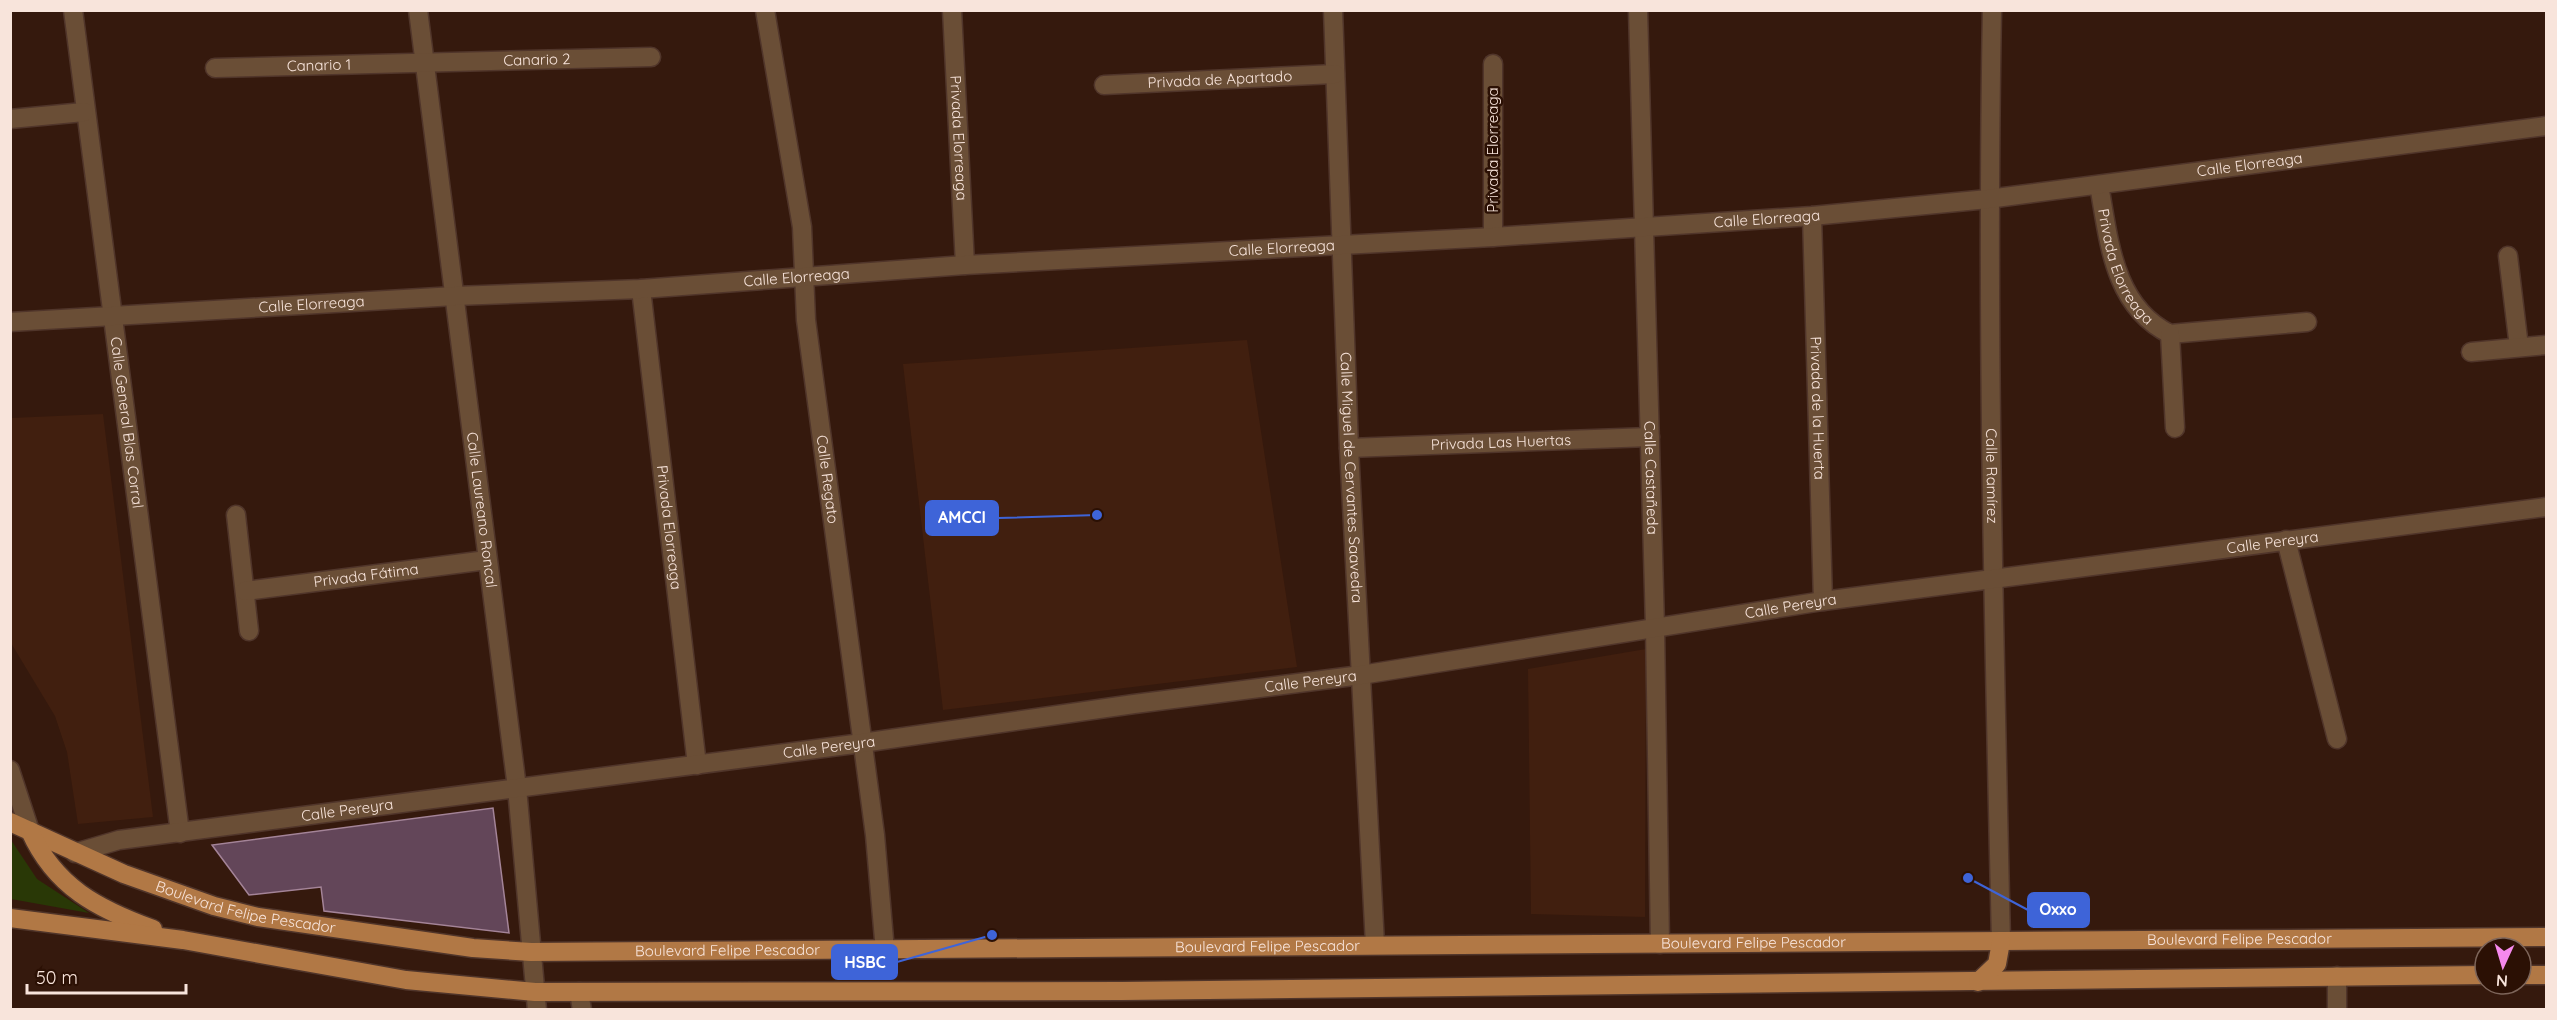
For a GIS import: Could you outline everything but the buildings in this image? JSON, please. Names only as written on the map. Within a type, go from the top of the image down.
[{"type":"main road","name":"Boulevard Felipe Pescador","points":[[10,822],[75,853],[173,892],[258,917],[473,948],[531,952],[2547,937]]},
{"type":"main road","points":[[30,831],[46,861],[71,888],[115,914],[183,940]]},
{"type":"main road","points":[[20,919],[183,940],[536,1001],[1122,991],[2473,975]]},
{"type":"main road","points":[[1978,982],[1997,964],[2001,942]]},
{"type":"street","name":"Calle General Blas Corral","points":[[73,10],[84,112],[180,833]]},
{"type":"street","name":"Calle Laureano Roncal","points":[[418,10],[517,788],[536,1001]]},
{"type":"street","name":"Calle Regato","points":[[765,10],[798,199],[803,278],[826,480],[862,743],[885,951]]},
{"type":"street","name":"Privada Elorreaga","points":[[952,10],[966,265]]},
{"type":"street","name":"Calle Miguel de Cervantes Saavedra","points":[[1333,10],[1349,448],[1375,945]]},
{"type":"street","name":"Calle Castañeda","points":[[1638,10],[1655,627],[1660,944]]},
{"type":"street","name":"Calle Ramírez","points":[[1992,10],[1988,200],[1992,579],[2001,942]]},
{"type":"street","name":"Canario 2","points":[[423,63],[651,57]]},
{"type":"street","name":"Canario 1","points":[[214,68],[423,63]]},
{"type":"street","name":"Privada Elorreaga","points":[[1493,63],[1493,237]]},
{"type":"street","name":"Privada de Apartado","points":[[1104,85],[1335,74]]},
{"type":"street","points":[[10,119],[84,112]]},
{"type":"street","name":"Calle Elorreaga","points":[[10,322],[455,296],[641,289],[966,265],[1493,237],[1812,216],[1988,200],[2547,126]]},
{"type":"street","name":"Privada Elorreaga","points":[[2099,185],[2117,275],[2139,312],[2155,327],[2170,334],[2307,322]]},
{"type":"street","name":"Privada de la Huerta","points":[[1812,216],[1823,601]]},
{"type":"street","points":[[2508,256],[2519,347]]},
{"type":"street","name":"Privada Elorreaga","points":[[641,289],[697,765]]},
{"type":"street","name":"Privada Elorreaga","points":[[2170,334],[2175,428]]},
{"type":"street","points":[[2471,352],[2547,345]]},
{"type":"street","name":"Privada Las Huertas","points":[[1349,448],[1650,437]]},
{"type":"street","name":"Calle Pereyra","points":[[75,853],[119,840],[1361,675],[1823,601],[2547,507]]},
{"type":"street","points":[[236,514],[249,631]]},
{"type":"street","points":[[2286,540],[2337,739]]},
{"type":"street","name":"Privada Fátima","points":[[244,591],[487,560]]},
{"type":"street","points":[[10,770],[30,831]]},
{"type":"street","points":[[2337,976],[2337,1010]]},
{"type":"shaded area","points":[[1247,340],[1297,667],[943,710],[903,364]]},
{"type":"shaded area","points":[[103,414],[153,817],[78,824],[67,752],[55,716],[11,643],[11,418]]},
{"type":"shaded area","points":[[1646,649],[1645,917],[1531,914],[1528,669]]},
{"type":"green space","points":[[11,840],[37,879],[89,913],[11,899]]},
{"type":"place","name":"AMCCI","points":[[1097,515]]},
{"type":"place","name":"Oxxo","points":[[1968,878]]},
{"type":"place","name":"HSBC","points":[[992,935]]}]
